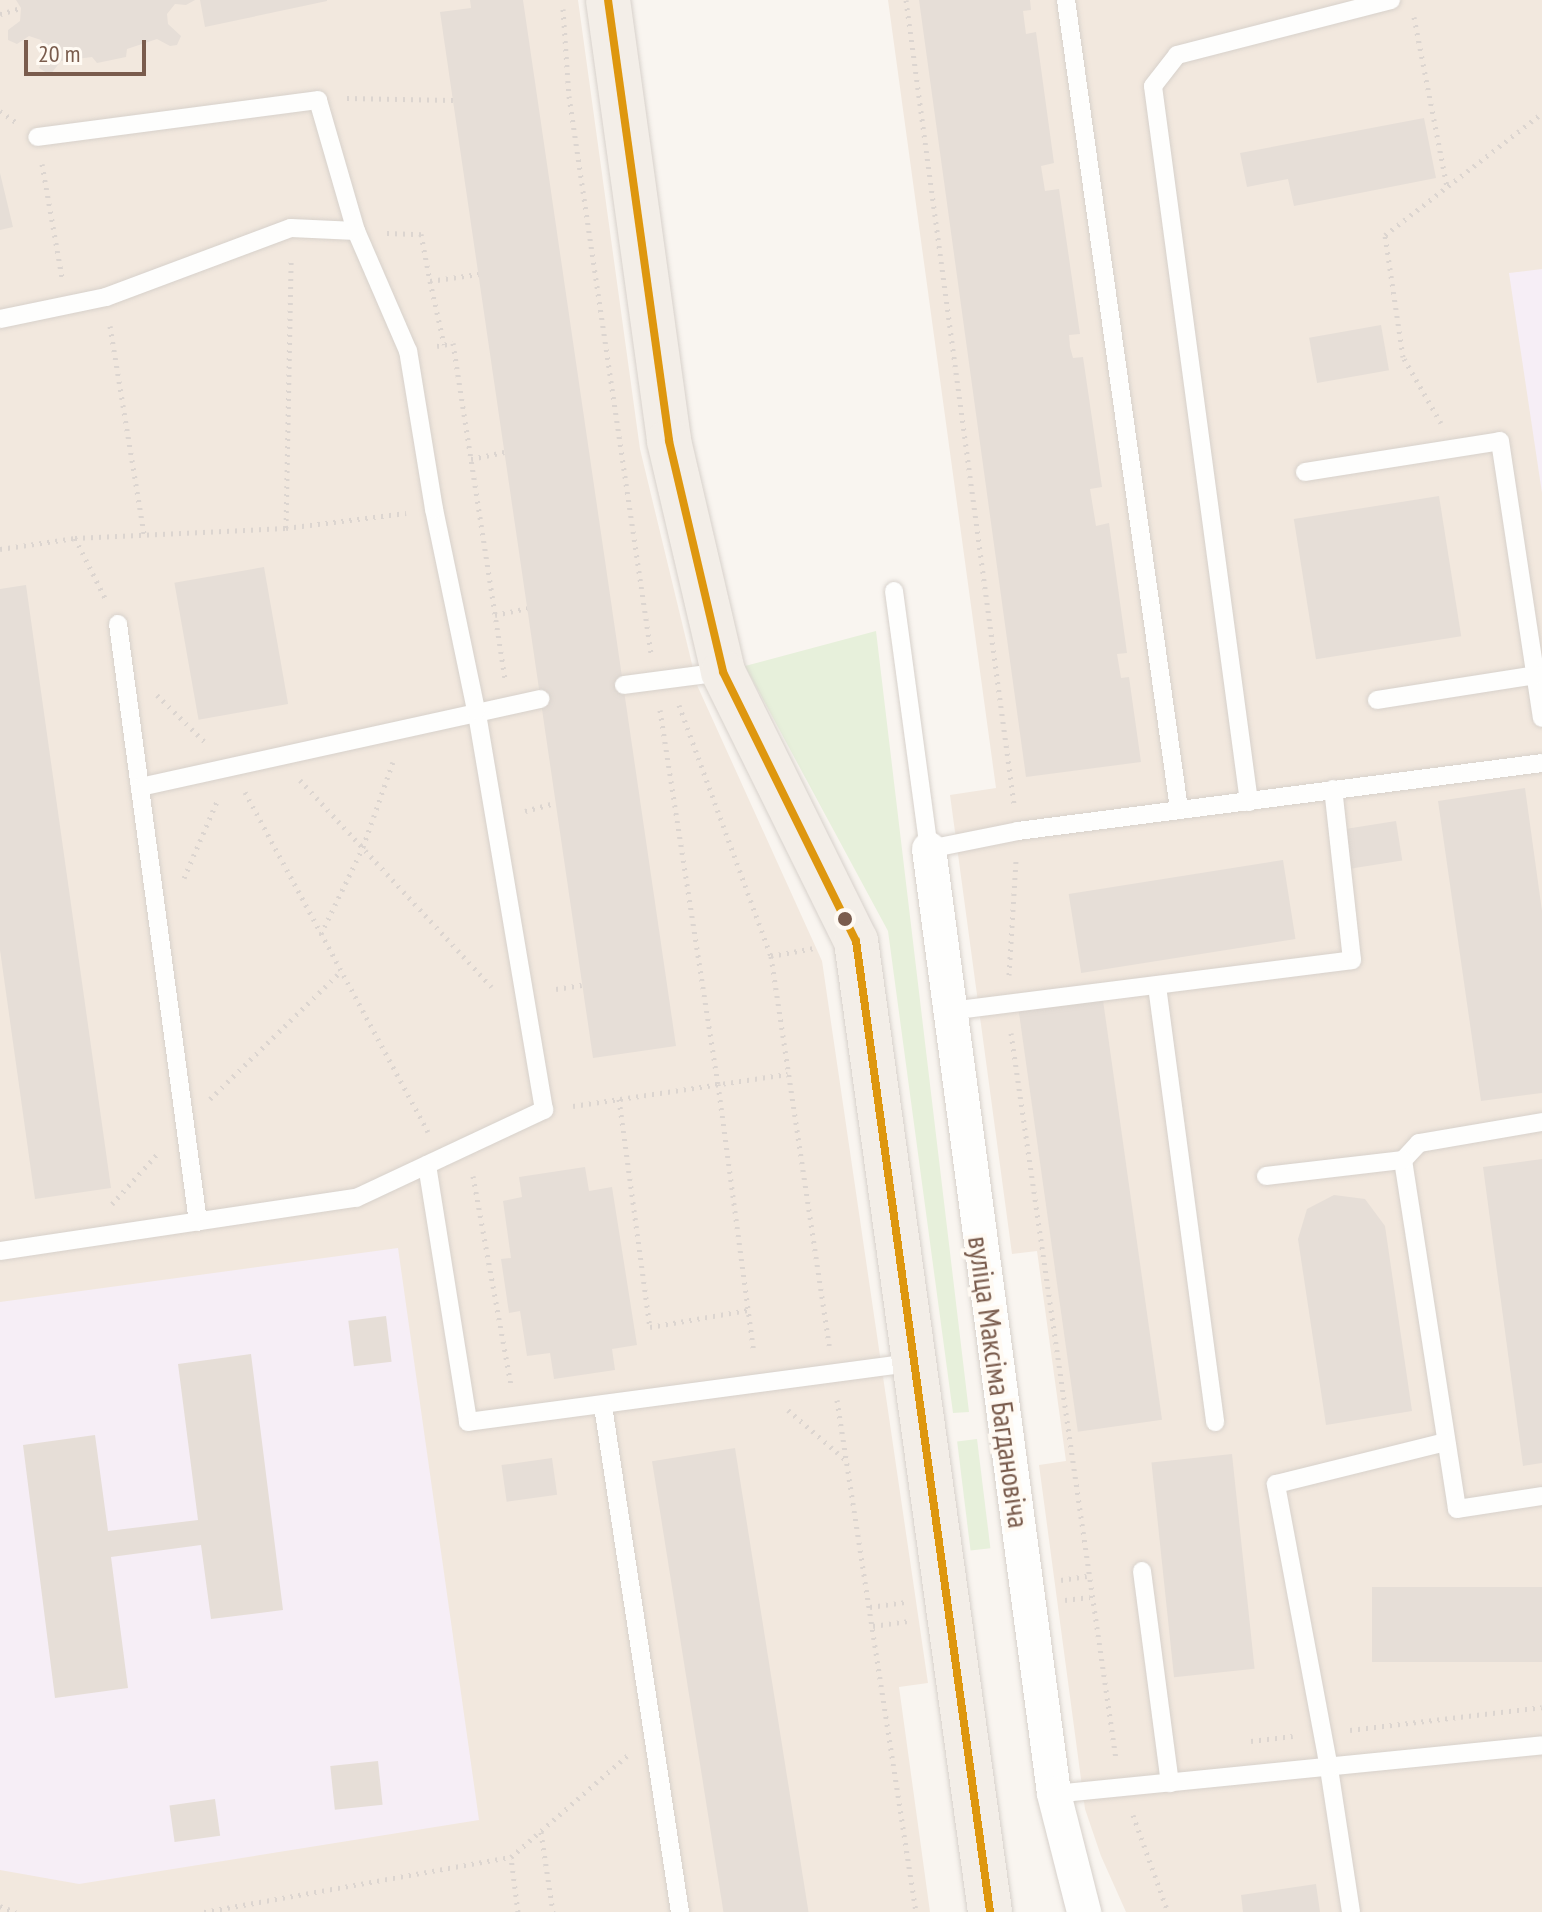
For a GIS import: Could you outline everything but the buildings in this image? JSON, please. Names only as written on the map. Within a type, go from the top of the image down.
[{"type":"main road","points":[[608,0],[669,441],[723,672],[856,941],[990,1912]]},
{"type":"street","name":"вуліца Максіма Багдановіча","points":[[929,849],[1054,1794],[1084,1912]]},
{"type":"lane","points":[[1066,0],[1179,809]]},
{"type":"lane","points":[[1249,802],[1153,86],[1177,55],[1329,7],[1391,0]]},
{"type":"lane","points":[[0,1251],[356,1198],[544,1110],[476,710],[434,509],[408,351],[356,231],[318,100],[37,137]]},
{"type":"lane","points":[[0,319],[106,297],[291,228],[356,231]]},
{"type":"lane","points":[[1305,472],[1500,441],[1542,718]]},
{"type":"lane","points":[[894,591],[929,849],[1018,831],[1542,763]]},
{"type":"lane","points":[[118,624],[198,1222]]},
{"type":"lane","points":[[624,685],[723,672]]},
{"type":"lane","points":[[1377,700],[1536,675]]},
{"type":"lane","points":[[140,787],[476,710],[540,699]]},
{"type":"lane","points":[[950,1011],[1352,960],[1333,789]]},
{"type":"lane","points":[[1157,986],[1215,1422]]},
{"type":"lane","points":[[1266,1176],[1403,1160],[1419,1143],[1542,1122]]},
{"type":"lane","points":[[1403,1160],[1457,1509],[1542,1496]]},
{"type":"lane","points":[[434,1162],[468,1422],[915,1362]]},
{"type":"lane","points":[[603,1406],[680,1912]]},
{"type":"lane","points":[[1351,1912],[1329,1768],[1276,1484],[1446,1442]]},
{"type":"lane","points":[[1142,1571],[1170,1783]]},
{"type":"lane","points":[[1054,1794],[1542,1745]]},
{"type":"path","points":[[562,0],[569,96],[662,679],[759,1384],[848,1462]]},
{"type":"path","points":[[906,0],[1018,831],[1007,1005],[1115,1756],[1168,1912]]},
{"type":"path","points":[[0,14],[21,8]]},
{"type":"path","points":[[1414,16],[1447,187]]},
{"type":"path","points":[[318,100],[453,100]]},
{"type":"path","points":[[0,111],[37,137],[67,305]]},
{"type":"path","points":[[1455,448],[1403,357],[1385,235],[1542,113]]},
{"type":"path","points":[[286,528],[291,228]]},
{"type":"path","points":[[356,231],[421,234],[444,344]]},
{"type":"path","points":[[430,281],[478,274]]},
{"type":"path","points":[[106,297],[144,534]]},
{"type":"path","points":[[471,459],[504,452]]},
{"type":"path","points":[[0,549],[75,538],[286,528],[479,506]]},
{"type":"path","points":[[75,538],[118,624]]},
{"type":"path","points":[[495,615],[527,608]]},
{"type":"path","points":[[124,662],[232,768],[321,934],[434,1162]]},
{"type":"path","points":[[662,679],[771,956],[916,1912]]},
{"type":"path","points":[[321,934],[363,847],[405,728]]},
{"type":"path","points":[[279,757],[533,1031]]},
{"type":"path","points":[[160,934],[232,768]]},
{"type":"path","points":[[525,811],[555,803]]},
{"type":"path","points":[[556,989],[582,985]]},
{"type":"path","points":[[544,1110],[788,1074]]},
{"type":"path","points":[[619,1099],[650,1327],[748,1310]]},
{"type":"path","points":[[477,1142],[472,1173],[512,1395]]},
{"type":"path","points":[[204,1912],[511,1857],[653,1733]]},
{"type":"path","points":[[540,1831],[553,1912]]},
{"type":"path","points":[[511,1857],[518,1912]]},
{"type":"path","points":[[0,1906],[16,1912]]},
{"type":"shaded area","points":[[0,0],[578,0],[640,449],[697,685],[822,961],[928,1683],[899,1687],[930,1912],[0,1912]]},
{"type":"shaded area","points":[[888,0],[1542,0],[1542,1912],[1126,1912],[1101,1856],[1085,1809],[1039,1465],[1066,1461],[1037,1251],[1012,1254],[950,795],[996,788]]},
{"type":"shaded area","points":[[1542,269],[1542,493],[1509,273]]},
{"type":"shaded area","points":[[398,1248],[479,1820],[79,1884],[0,1870],[0,1302]]},
{"type":"green space","points":[[876,631],[969,1412],[953,1413],[888,931],[745,666]]},
{"type":"green space","points":[[977,1439],[990,1548],[971,1551],[957,1441]]},
{"type":"transit line","points":[[608,0],[669,441],[723,672],[856,941],[990,1912]]}]
